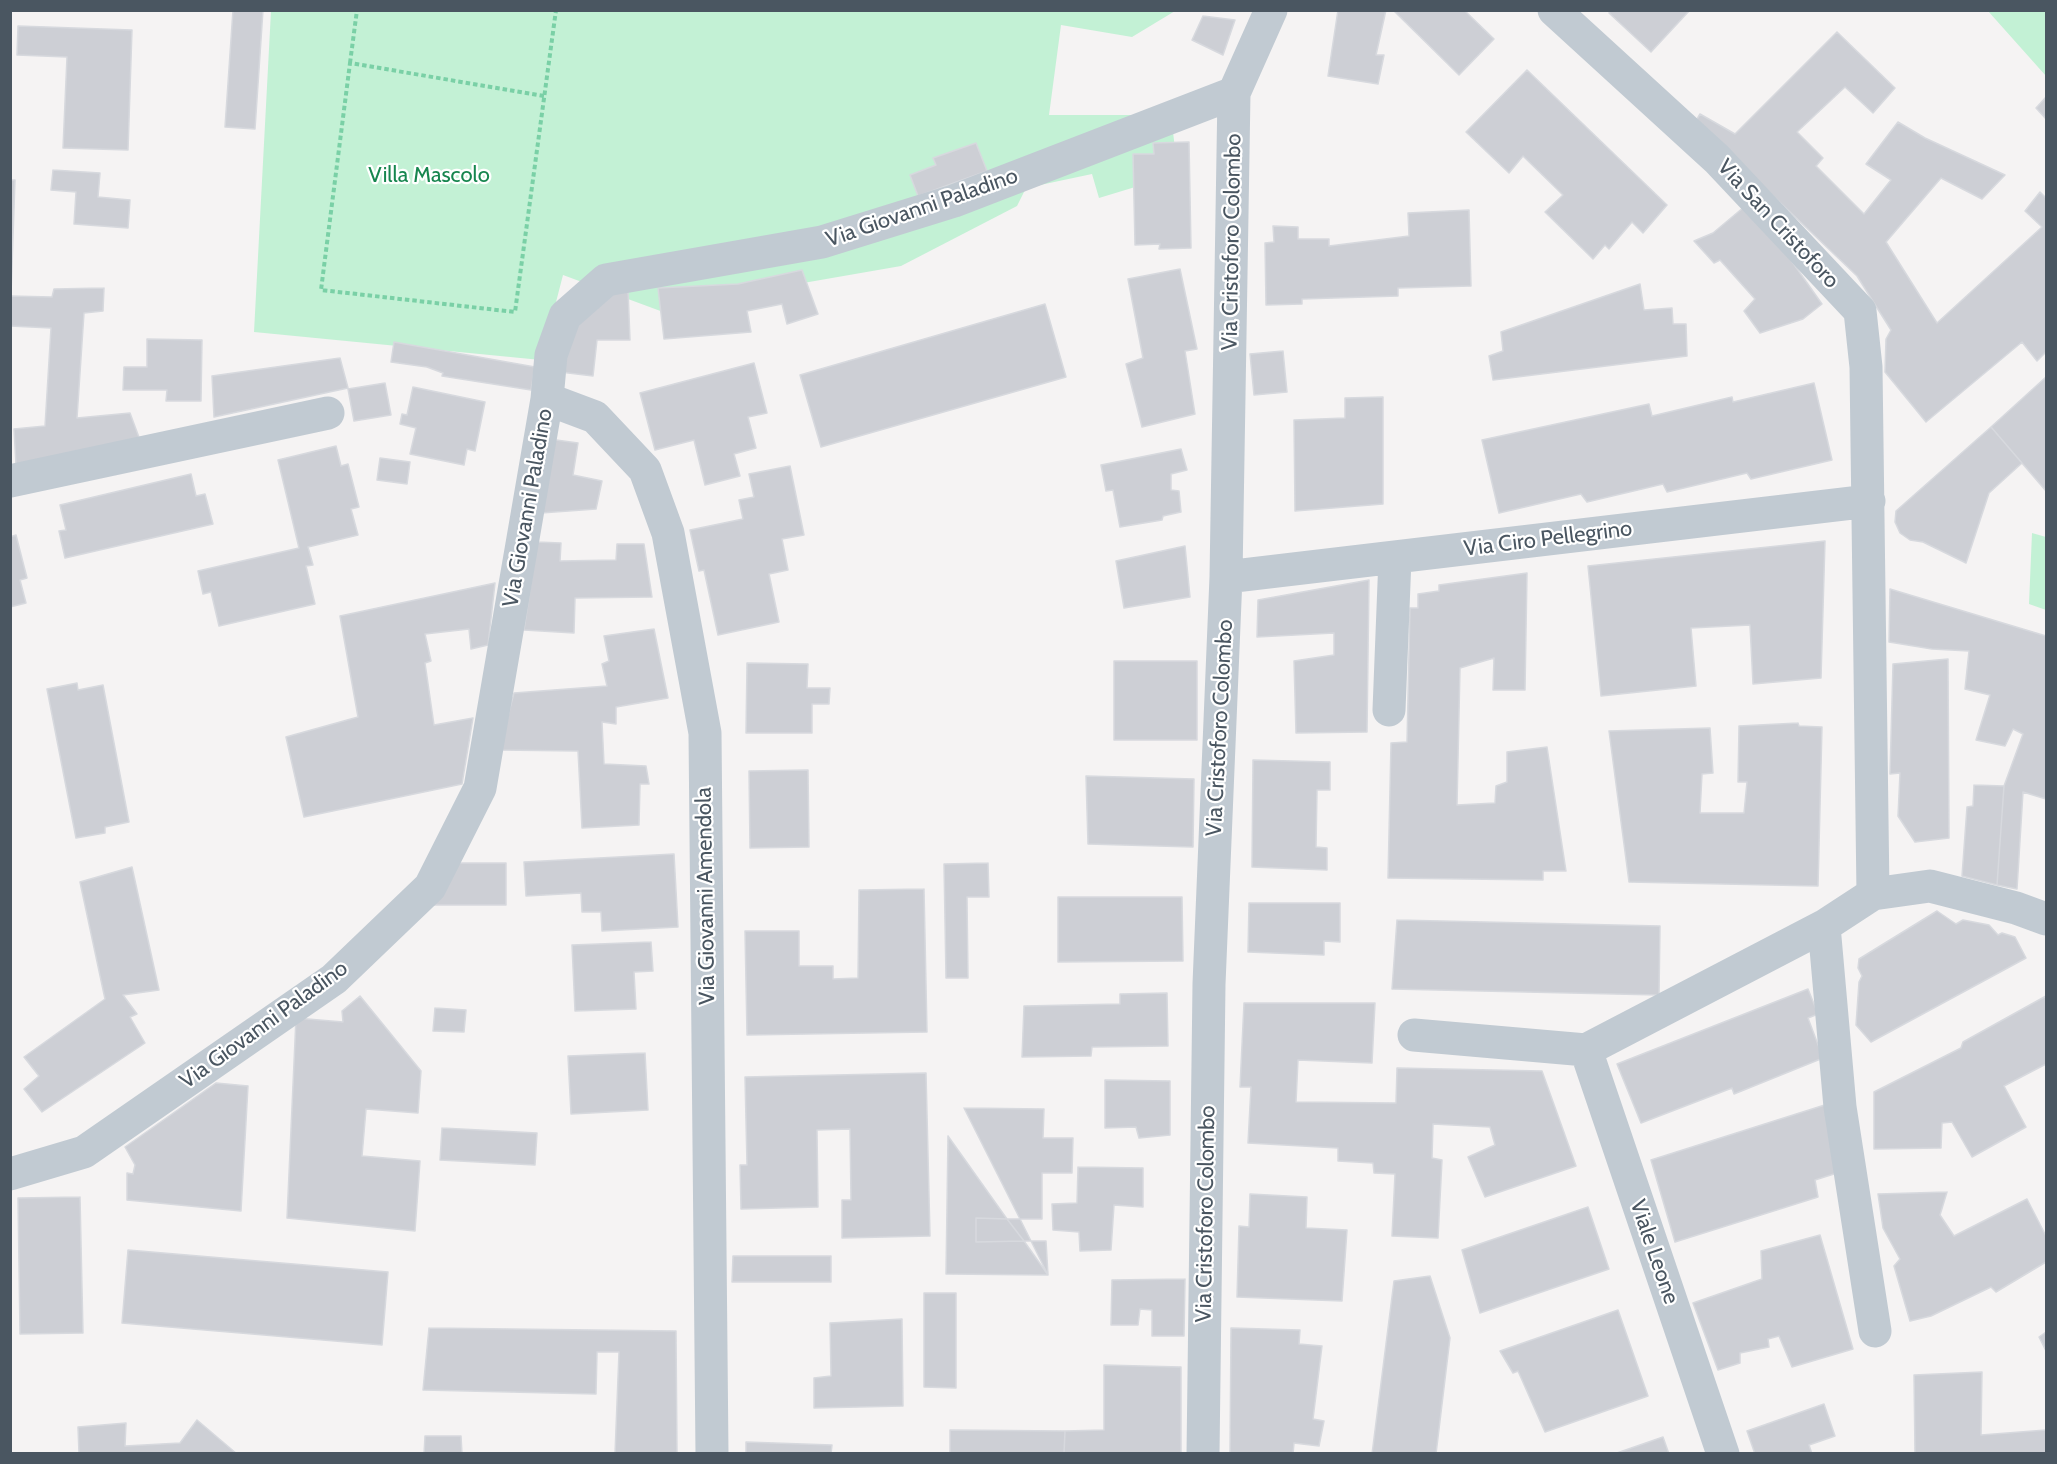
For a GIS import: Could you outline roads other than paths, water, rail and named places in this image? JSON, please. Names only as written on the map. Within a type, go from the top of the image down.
[{"type":"street","name":"Via Cristoforo Colombo","points":[[1203,1454],[1209,984],[1226,577],[1234,93],[1272,10]]},
{"type":"street","name":"Via San Cristoforo","points":[[1554,10],[1717,159],[1860,311],[1866,367],[1869,501],[1873,894]]},
{"type":"street","name":"Via Giovanni Paladino","points":[[10,1174],[84,1152],[334,979],[430,887],[480,788],[547,399],[551,355],[565,316],[606,280],[822,242],[954,201],[1234,93]]},
{"type":"street","name":"Via Giovanni Amendola","points":[[547,399],[595,417],[645,470],[668,533],[705,733],[712,1454]]},
{"type":"street","points":[[10,482],[328,413]]},
{"type":"street","name":"Via Ciro Pellegrino","points":[[1226,577],[1869,501]]},
{"type":"street","points":[[1389,710],[1395,558]]},
{"type":"street","points":[[1414,1035],[1586,1050],[1824,926],[1873,894],[1930,886],[2016,908],[2046,919]]},
{"type":"street","points":[[1824,926],[1840,1107],[1875,1330]]},
{"type":"street","name":"Viale Leone","points":[[1586,1050],[1723,1454]]},
{"type":"park label","name":"Villa Mascolo","points":[[429,176]]}]
